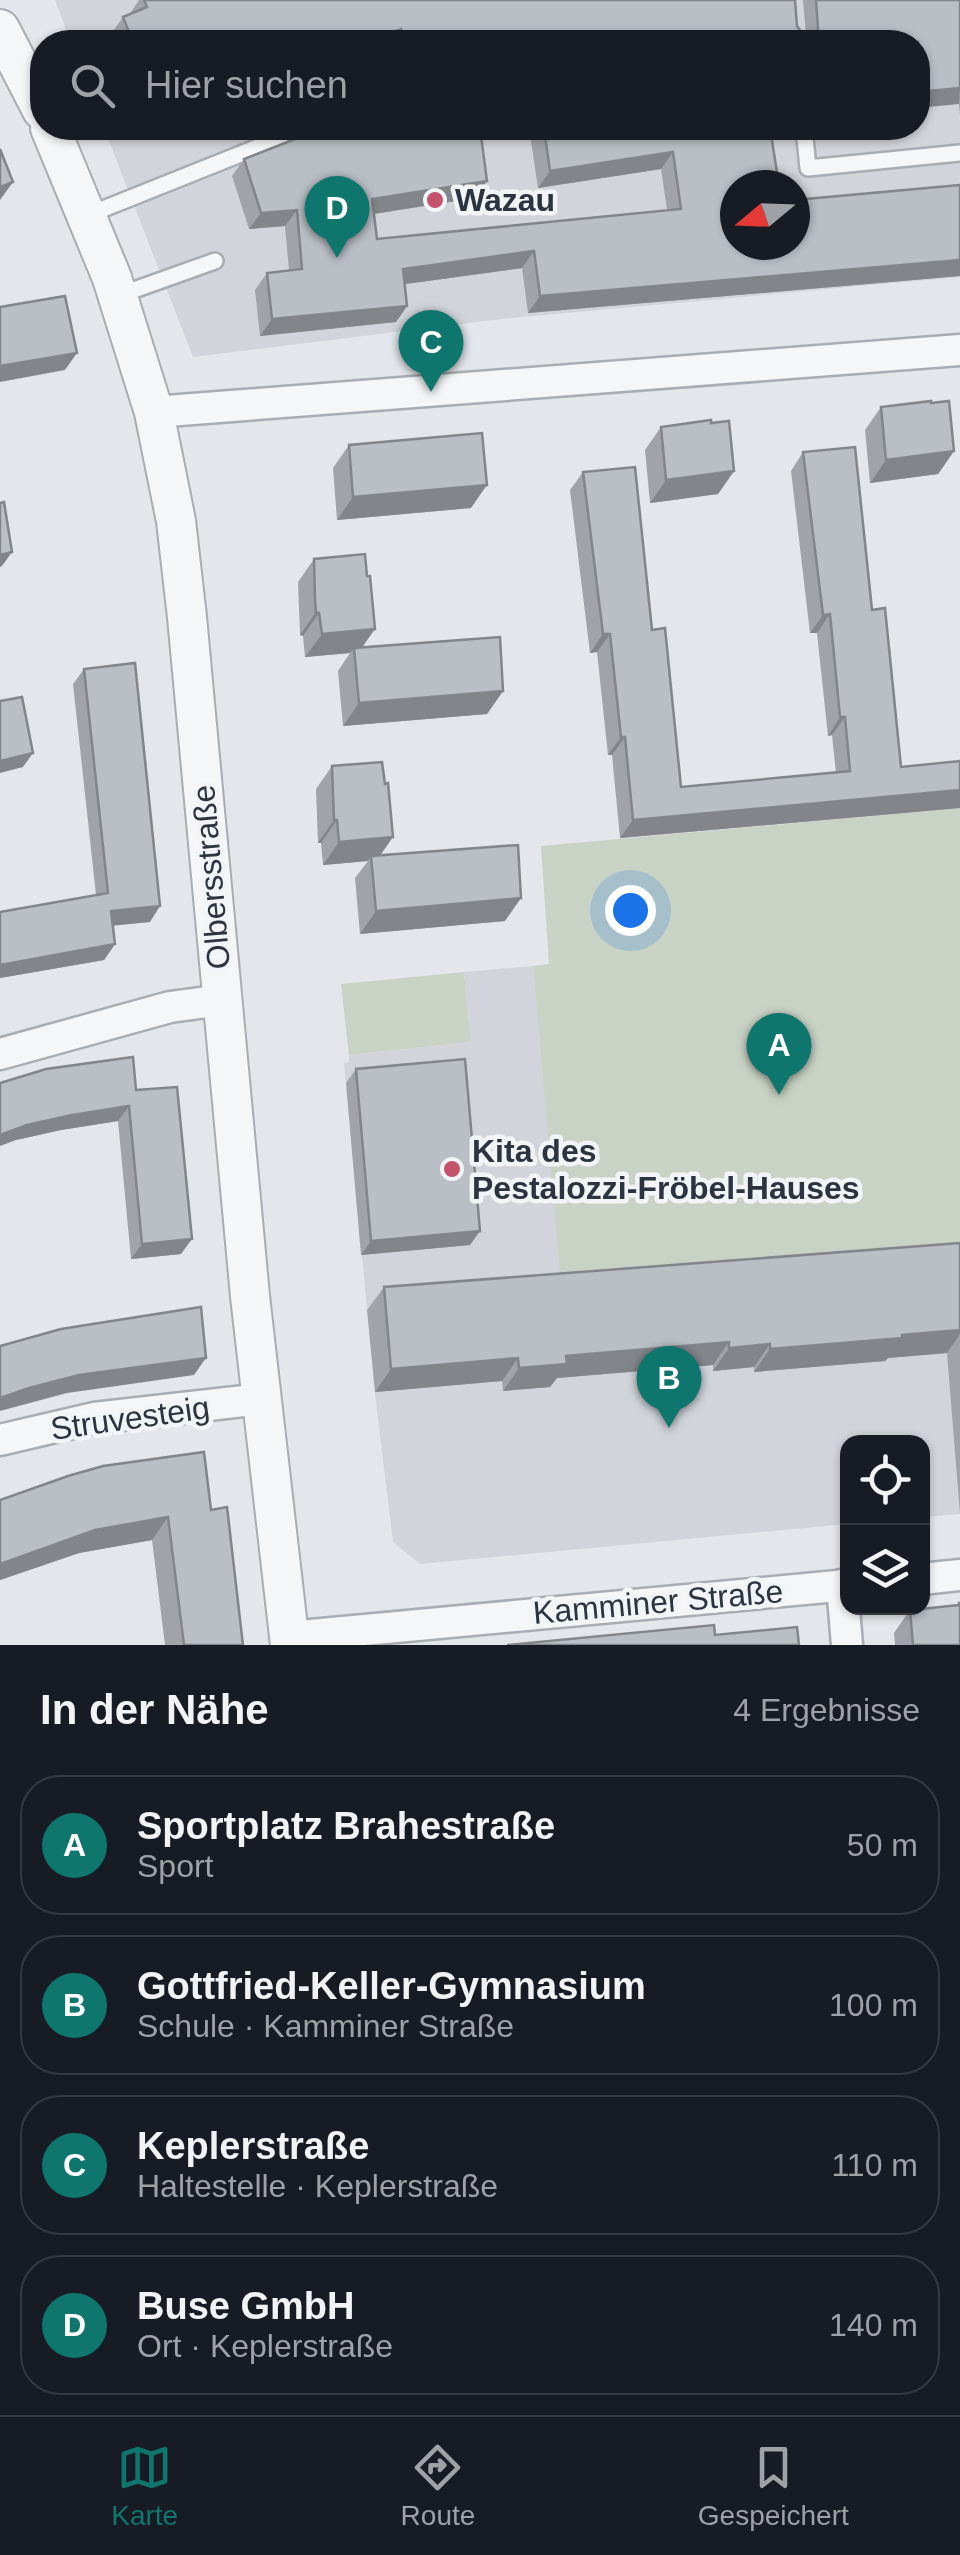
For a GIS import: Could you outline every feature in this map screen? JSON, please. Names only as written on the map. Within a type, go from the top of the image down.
[{"type":"street","points":[[0,29],[30,87]]},
{"type":"street","name":"Olbersstraße","points":[[55,140],[117,296],[154,412],[176,521],[289,1641]]},
{"type":"street","points":[[154,412],[960,350]]},
{"type":"street","points":[[0,1054],[170,1007],[222,1000]]},
{"type":"street","name":"Struvesteig","points":[[0,1440],[94,1418],[262,1400]]},
{"type":"street","points":[[930,1577],[960,1575]]},
{"type":"street","name":"Kamminer Straße","points":[[289,1641],[840,1586]]},
{"type":"street","points":[[846,1615],[848,1645]]},
{"type":"lane","points":[[87,216],[276,140]]},
{"type":"lane","points":[[805,140],[808,168],[960,153]]},
{"type":"lane","points":[[117,296],[215,261]]},
{"type":"shaded area","points":[[55,0],[960,0],[960,277],[501,319],[193,357],[109,140],[930,140],[930,30],[66,30]]},
{"type":"shaded area","points":[[533,966],[563,1296],[960,1265],[960,1514],[930,1516],[930,1435],[840,1435],[840,1525],[420,1564],[393,1542],[344,1063],[349,1062],[349,1055],[471,1042],[464,972]]},
{"type":"green space","points":[[960,808],[960,1265],[562,1296],[533,966],[549,964],[541,846]]},
{"type":"green space","points":[[464,972],[471,1042],[349,1055],[341,984]]},
{"type":"building","points":[[144,0],[795,0],[800,30],[128,30],[123,17],[147,7]]},
{"type":"building","points":[[816,0],[960,0],[960,88],[930,91],[930,30],[817,30]]},
{"type":"building","points":[[292,140],[482,140],[487,181],[372,199],[377,239],[681,209],[673,152],[550,171],[546,140],[772,140],[777,170],[720,170],[720,260],[810,260],[810,199],[960,185],[960,260],[540,296],[534,251],[403,269],[407,306],[272,319],[267,273],[302,269],[297,210],[261,213],[244,159]]},
{"type":"building","points":[[0,149],[13,182],[0,187]]},
{"type":"building","points":[[65,296],[77,353],[0,366],[0,307]]},
{"type":"building","points":[[949,401],[954,451],[886,460],[881,407]]},
{"type":"building","points":[[729,421],[734,471],[666,480],[661,427]]},
{"type":"building","points":[[482,433],[487,485],[353,497],[349,445]]},
{"type":"building","points":[[855,447],[872,610],[885,608],[901,767],[960,761],[960,790],[633,820],[625,737],[621,737],[610,634],[603,634],[583,472],[635,467],[652,630],[665,628],[681,787],[850,771],[845,717],[840,717],[830,614],[823,615],[803,452]]},
{"type":"building","points":[[4,502],[12,552],[0,555],[0,503]]},
{"type":"building","points":[[365,554],[375,629],[322,634],[316,612],[314,559]]},
{"type":"building","points":[[500,637],[503,691],[359,703],[354,648]]},
{"type":"building","points":[[135,663],[160,906],[111,911],[115,944],[0,965],[0,912],[108,893],[84,669]]},
{"type":"building","points":[[22,697],[33,753],[0,761],[0,701]]},
{"type":"building","points":[[382,762],[393,837],[339,842],[332,766]]},
{"type":"building","points":[[518,845],[521,898],[376,911],[371,856]]},
{"type":"building","points":[[133,1057],[136,1090],[177,1087],[192,1239],[142,1244],[129,1106],[27,1125],[0,1135],[0,1083],[46,1069]]},
{"type":"building","points":[[465,1059],[480,1231],[371,1241],[356,1069]]},
{"type":"building","points":[[960,1243],[960,1330],[770,1349],[770,1344],[729,1348],[729,1342],[566,1356],[567,1364],[519,1368],[518,1358],[391,1369],[384,1287]]},
{"type":"building","points":[[201,1307],[206,1358],[79,1375],[0,1398],[0,1346],[61,1329]]},
{"type":"building","points":[[204,1452],[211,1510],[227,1507],[243,1645],[184,1645],[168,1517],[95,1530],[0,1564],[0,1500],[103,1466]]},
{"type":"building","points":[[959,1605],[960,1645],[913,1645],[910,1615],[930,1615],[930,1608]]},
{"type":"building","points":[[714,1625],[715,1635],[797,1627],[799,1645],[507,1645]]},
{"type":"place","name":"Wazau","points":[[435,200]]},
{"type":"place","name":"Buse GmbH","points":[[337,258]]},
{"type":"place","name":"Keplerstraße","points":[[431,392]]},
{"type":"place","name":"Sportplatz Brahestraße","points":[[779,1095]]},
{"type":"place","name":"Kita des Pestalozzi-Fröbel-Hauses","points":[[452,1169]]},
{"type":"place","name":"Gottfried-Keller-Gymnasium","points":[[669,1428]]}]
